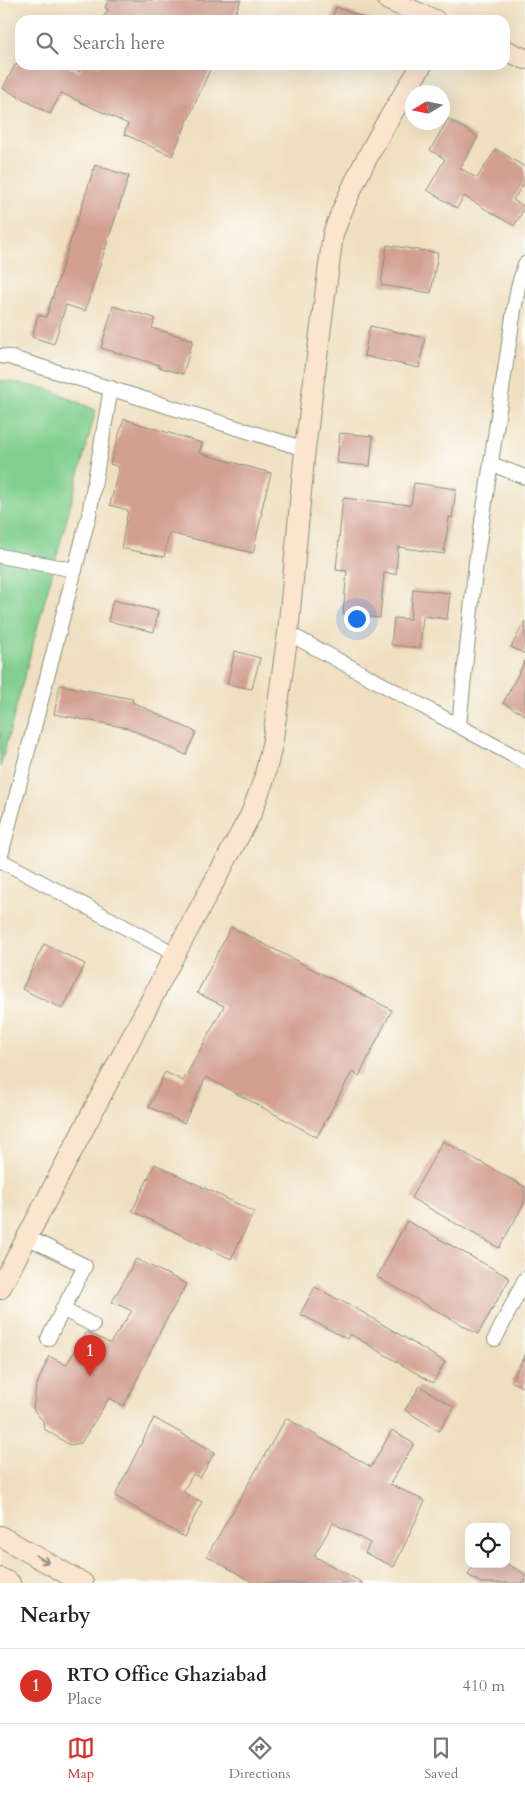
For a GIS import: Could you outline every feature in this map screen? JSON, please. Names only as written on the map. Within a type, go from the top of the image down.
[{"type":"street","points":[[388,0],[424,15]]},
{"type":"street","points":[[510,52],[525,59]]},
{"type":"street","points":[[0,1288],[175,954],[251,814],[264,779],[272,745],[288,633],[305,449],[333,234],[339,216],[382,132],[419,70]]},
{"type":"street","points":[[459,726],[476,562],[514,310],[525,264]]},
{"type":"street","points":[[0,356],[9,357],[111,388],[305,449]]},
{"type":"street","points":[[111,388],[89,514],[0,860],[175,954]]},
{"type":"street","points":[[491,464],[525,476]]},
{"type":"street","points":[[0,556],[75,570]]},
{"type":"street","points":[[288,633],[525,762]]},
{"type":"street","points":[[27,1237],[85,1266],[48,1340]]},
{"type":"street","points":[[495,1339],[525,1279]]},
{"type":"street","points":[[62,1309],[93,1325]]},
{"type":"street","points":[[0,1536],[83,1583]]},
{"type":"street","points":[[0,1578],[10,1583]]},
{"type":"green space","points":[[0,380],[48,389],[96,410],[0,767]]},
{"type":"building","points":[[108,0],[241,0],[234,15],[105,15],[108,9],[105,8]]},
{"type":"building","points":[[336,7],[357,15],[333,15]]},
{"type":"building","points":[[15,65],[15,70],[75,70],[79,72],[80,70],[210,70],[172,156],[124,134],[128,124],[61,93],[50,114],[3,88]]},
{"type":"building","points":[[450,120],[478,137],[460,168],[477,178],[496,149],[525,167],[525,182],[513,200],[525,207],[514,226],[464,196],[457,208],[427,190],[445,159],[430,150],[442,130],[450,130]]},
{"type":"building","points":[[95,165],[129,176],[85,311],[66,305],[54,344],[32,337],[38,315],[46,317]]},
{"type":"building","points":[[387,245],[438,253],[431,293],[381,285]]},
{"type":"building","points":[[113,306],[155,318],[152,328],[193,340],[183,374],[101,348]]},
{"type":"building","points":[[370,326],[425,338],[419,368],[364,356]]},
{"type":"building","points":[[124,419],[202,443],[199,453],[271,473],[253,553],[169,533],[164,557],[121,548],[128,510],[110,505],[119,467],[110,464]]},
{"type":"building","points":[[340,433],[373,436],[370,466],[337,463]]},
{"type":"building","points":[[414,483],[456,489],[452,518],[449,517],[444,554],[398,547],[396,574],[384,573],[380,618],[343,614],[347,571],[336,570],[343,498],[411,505]]},
{"type":"building","points":[[413,589],[450,593],[447,619],[423,616],[420,648],[391,645],[394,618],[410,619]]},
{"type":"building","points":[[113,600],[158,611],[154,632],[108,621]]},
{"type":"building","points":[[525,621],[525,654],[511,647]]},
{"type":"building","points":[[235,651],[260,658],[252,689],[227,684]]},
{"type":"building","points":[[525,661],[525,715],[503,703]]},
{"type":"building","points":[[60,685],[133,699],[132,702],[196,732],[186,755],[128,728],[54,714]]},
{"type":"building","points":[[231,927],[392,1010],[359,1076],[352,1072],[317,1137],[206,1077],[184,1123],[149,1107],[165,1072],[183,1081],[224,1006],[197,993]]},
{"type":"building","points":[[44,944],[85,964],[63,1009],[22,989]]},
{"type":"building","points":[[443,1141],[525,1187],[525,1202],[499,1248],[411,1198]]},
{"type":"building","points":[[155,1164],[254,1212],[231,1259],[132,1211]]},
{"type":"building","points":[[407,1221],[510,1278],[478,1334],[377,1277]]},
{"type":"building","points":[[136,1259],[187,1284],[165,1322],[124,1406],[109,1398],[81,1443],[70,1445],[44,1429],[43,1421],[33,1409],[36,1387],[49,1356],[66,1365],[87,1332],[110,1343],[132,1311],[112,1302]]},
{"type":"building","points":[[315,1287],[362,1312],[445,1362],[433,1383],[350,1334],[347,1339],[300,1314]]},
{"type":"building","points":[[525,1355],[525,1389],[511,1381]]},
{"type":"building","points":[[420,1386],[454,1407],[439,1431],[405,1410]]},
{"type":"building","points":[[154,1418],[215,1452],[200,1478],[193,1474],[183,1492],[202,1502],[184,1537],[115,1496]]},
{"type":"building","points":[[286,1418],[371,1467],[392,1430],[414,1444],[390,1484],[425,1501],[394,1567],[365,1553],[370,1543],[333,1523],[314,1556],[363,1583],[254,1583],[207,1556]]},
{"type":"building","points":[[510,1566],[525,1574],[525,1583],[481,1583],[468,1575],[472,1568],[510,1568]]},
{"type":"place","name":"RTO Office Ghaziabad","points":[[90,1376]]}]
